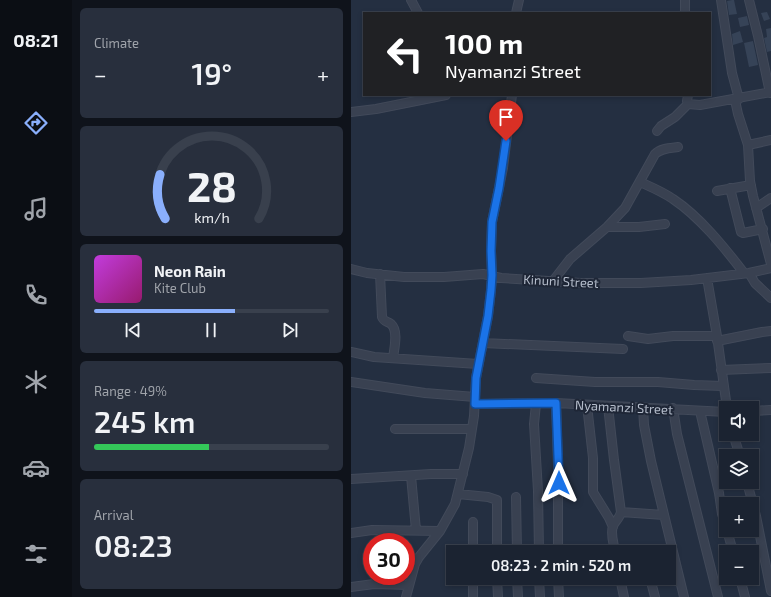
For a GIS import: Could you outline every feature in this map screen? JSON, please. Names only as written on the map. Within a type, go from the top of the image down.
[{"type":"street","points":[[411,0],[417,12]]},
{"type":"street","points":[[514,12],[519,0]]},
{"type":"street","points":[[685,0],[685,12]]},
{"type":"street","points":[[721,0],[737,99],[738,114],[748,145],[751,185],[771,264]]},
{"type":"street","points":[[657,131],[661,126],[675,117],[688,104],[700,105],[770,92],[749,0]]},
{"type":"street","points":[[351,112],[440,96]]},
{"type":"street","points":[[415,566],[419,557],[440,531],[449,516],[458,494],[469,448],[478,364],[489,308],[492,275],[492,222],[503,168],[512,96]]},
{"type":"street","points":[[688,96],[688,104]]},
{"type":"street","points":[[748,145],[771,140]]},
{"type":"street","points":[[553,281],[570,259],[625,208],[651,159],[658,150],[678,147]]},
{"type":"street","points":[[640,182],[673,198],[692,213],[755,283],[770,296]]},
{"type":"street","points":[[717,191],[751,185]]},
{"type":"street","points":[[730,188],[741,232],[743,233],[763,229]]},
{"type":"street","points":[[756,208],[771,198]]},
{"type":"street","points":[[607,226],[639,227],[665,224]]},
{"type":"street","name":"Kinuni Street","points":[[351,270],[416,278],[479,274],[492,275],[501,278],[621,284],[707,278],[747,273],[771,268]]},
{"type":"street","points":[[380,274],[382,317],[383,320],[392,325],[395,329],[393,358]]},
{"type":"street","points":[[707,278],[726,401]]},
{"type":"street","points":[[628,336],[648,339],[673,336],[717,338],[771,331]]},
{"type":"street","points":[[483,343],[623,349]]},
{"type":"street","points":[[351,352],[374,357],[478,364]]},
{"type":"street","points":[[721,370],[771,368]]},
{"type":"street","points":[[536,378],[595,382],[658,382],[723,386]]},
{"type":"street","name":"Nyamanzi Street","points":[[351,382],[475,401],[673,408],[719,412]]},
{"type":"street","points":[[556,403],[559,466],[558,545]]},
{"type":"street","points":[[536,404],[534,424],[538,491],[539,545]]},
{"type":"street","points":[[587,405],[593,458],[593,492],[613,527],[614,545]]},
{"type":"street","points":[[608,406],[613,460],[621,512],[613,527]]},
{"type":"street","points":[[643,407],[643,418],[648,448],[684,597]]},
{"type":"street","points":[[673,408],[677,434],[718,597]]},
{"type":"street","points":[[759,411],[771,410]]},
{"type":"street","points":[[700,411],[720,497]]},
{"type":"street","points":[[395,429],[472,429]]},
{"type":"street","points":[[351,479],[431,474],[463,474]]},
{"type":"street","points":[[411,476],[416,530]]},
{"type":"street","points":[[749,489],[756,516],[771,592]]},
{"type":"street","points":[[458,494],[488,497],[497,500],[497,545]]},
{"type":"street","points":[[516,497],[517,545]]},
{"type":"street","points":[[621,512],[663,515]]},
{"type":"street","points":[[473,522],[473,545]]},
{"type":"street","points":[[351,534],[372,530],[440,531]]},
{"type":"street","points":[[351,587],[366,585]]},
{"type":"street","points":[[406,597],[409,585]]},
{"type":"street","points":[[473,585],[473,597]]},
{"type":"street","points":[[497,585],[498,597]]},
{"type":"street","points":[[517,585],[518,597]]},
{"type":"street","points":[[539,585],[540,597]]},
{"type":"street","points":[[558,585],[559,597]]},
{"type":"street","points":[[621,585],[624,597]]},
{"type":"street","points":[[652,585],[655,597]]},
{"type":"street","points":[[742,585],[745,597]]},
{"type":"building","points":[[734,0],[737,14],[729,15],[727,1]]},
{"type":"building","points":[[767,12],[770,19],[764,21],[761,13]]},
{"type":"building","points":[[747,16],[749,25],[740,27],[738,18]]},
{"type":"building","points":[[771,28],[771,51],[767,52],[764,38],[767,37],[766,29]]},
{"type":"building","points":[[740,31],[743,42],[733,45],[732,34]]},
{"type":"building","points":[[753,41],[758,65],[749,67],[744,43]]},
{"type":"route","points":[[506,141],[492,222],[491,290],[488,316],[476,378],[475,404],[556,403],[559,483]]}]
